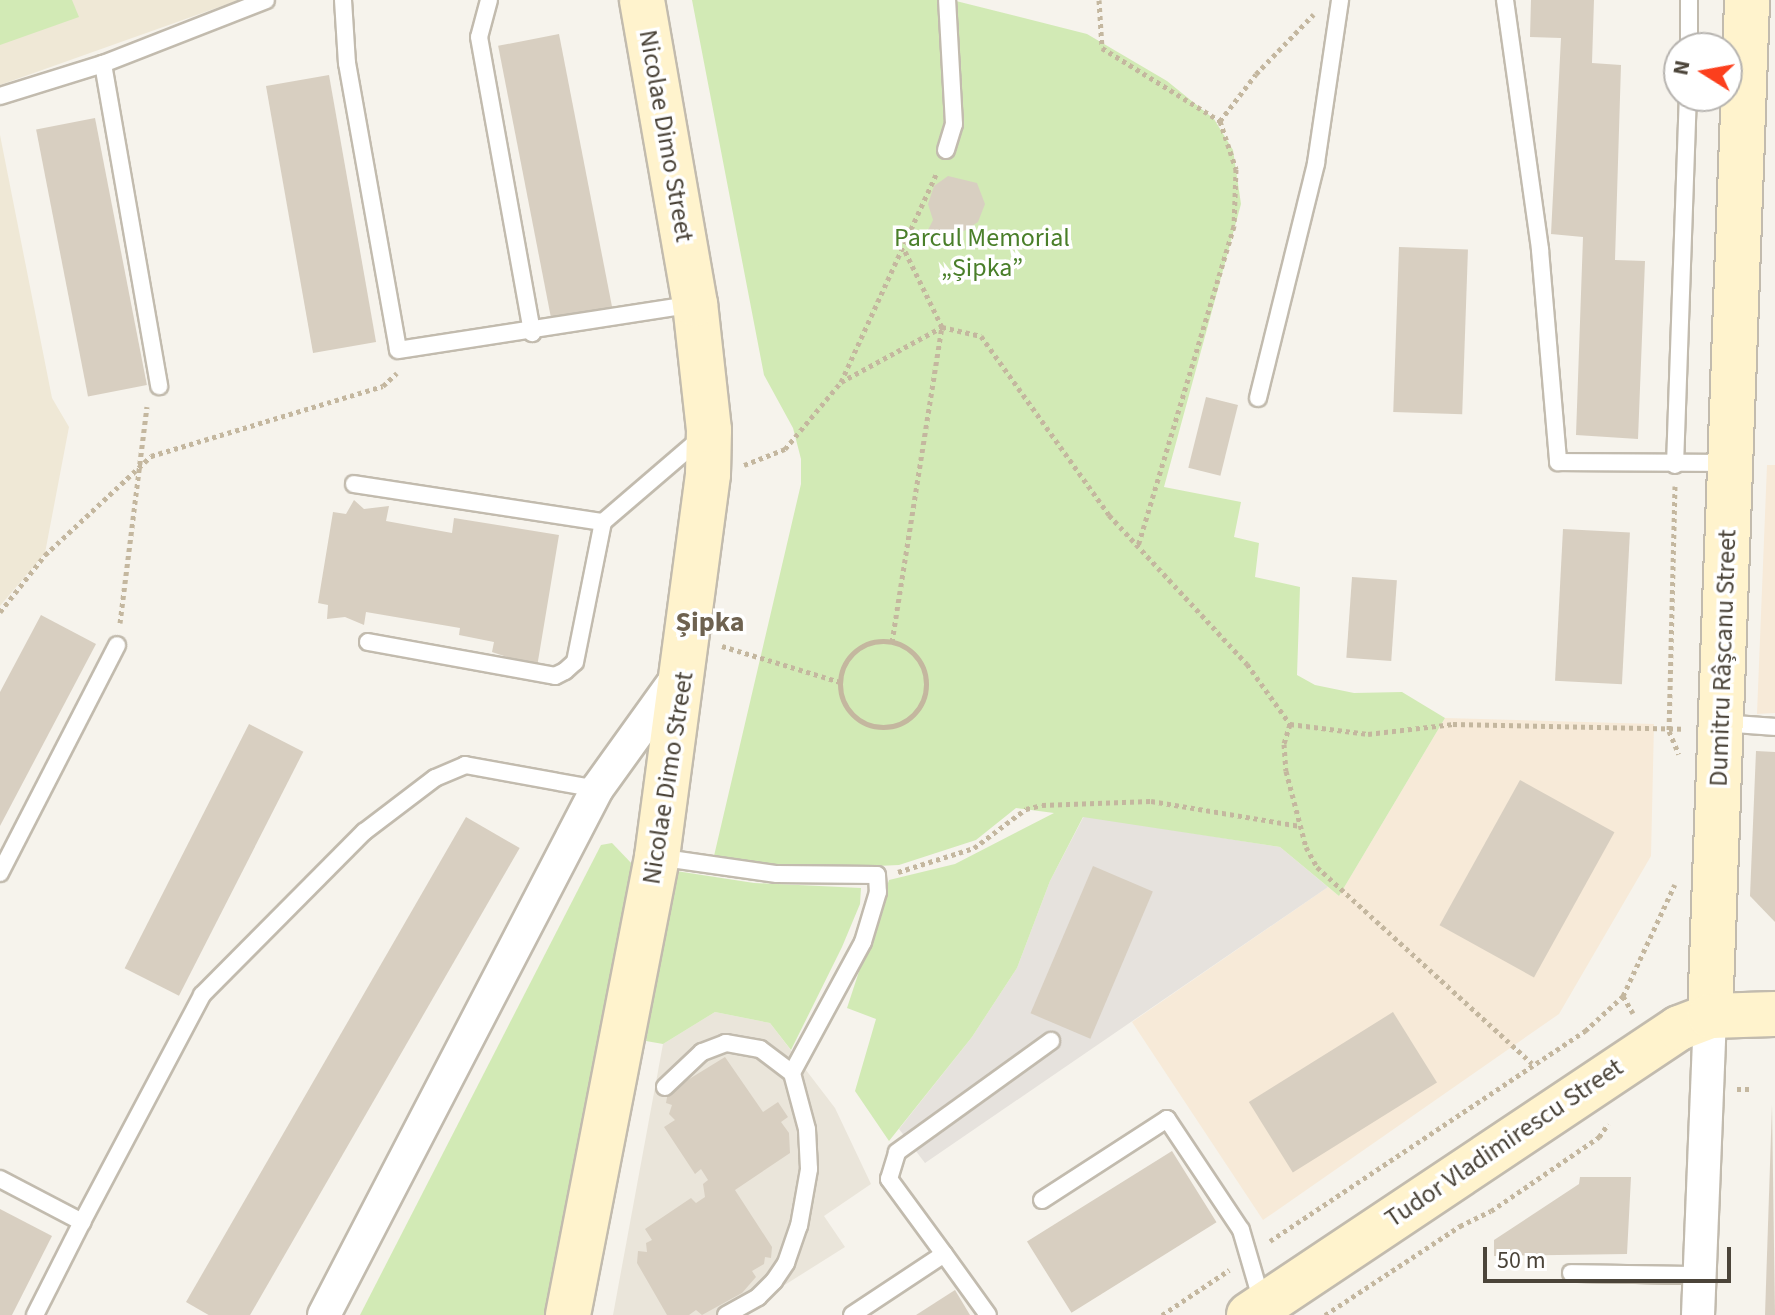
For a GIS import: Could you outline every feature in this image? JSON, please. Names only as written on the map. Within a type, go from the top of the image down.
[{"type":"main road","name":"Nicolae Dimo Street","points":[[568,1315],[657,857],[688,651],[708,474],[709,430],[695,304],[642,0]]},
{"type":"main road","name":"Dumitru Râșcanu Street","points":[[1710,1016],[1747,0]]},
{"type":"main road","name":"Tudor Vladimirescu Street","points":[[1259,1312],[1651,1044],[1710,1016],[1775,1014]]},
{"type":"street","points":[[324,1315],[597,789],[688,651]]},
{"type":"street","name":"Dumitru Râșcanu Street","points":[[1698,1315],[1710,1016]]},
{"type":"lane","points":[[0,96],[103,64],[266,0]]},
{"type":"lane","points":[[343,0],[347,63],[398,350],[532,333],[695,304]]},
{"type":"lane","points":[[489,0],[479,37],[532,333]]},
{"type":"lane","points":[[946,150],[954,124],[947,0]]},
{"type":"lane","points":[[1258,398],[1316,163],[1340,0]]},
{"type":"lane","points":[[1505,0],[1540,250],[1558,462],[1730,463]]},
{"type":"lane","points":[[1689,0],[1689,32]]},
{"type":"lane","points":[[103,64],[159,386]]},
{"type":"lane","points":[[1675,465],[1687,112]]},
{"type":"lane","points":[[368,642],[555,676],[565,671],[575,662],[603,522],[709,430]]},
{"type":"lane","points":[[354,484],[603,522]]},
{"type":"lane","points":[[0,873],[117,645]]},
{"type":"lane","points":[[1720,723],[1775,727]]},
{"type":"lane","points":[[35,1315],[202,995],[376,822],[435,778],[465,765],[597,789]]},
{"type":"lane","points":[[657,857],[777,874],[877,875],[874,913],[863,942],[792,1073]]},
{"type":"lane","points":[[988,1315],[889,1179],[897,1152],[1051,1041]]},
{"type":"lane","points":[[665,1087],[702,1052],[726,1043],[760,1049],[792,1073],[807,1129],[809,1169],[799,1226],[786,1263],[758,1297],[726,1315]]},
{"type":"lane","points":[[1042,1200],[1167,1119],[1241,1230],[1259,1312]]},
{"type":"lane","points":[[0,1179],[82,1222]]},
{"type":"lane","points":[[852,1315],[944,1254]]},
{"type":"lane","points":[[1571,1273],[1699,1275]]},
{"type":"path","points":[[1099,0],[1102,48],[1220,121],[1236,169],[1234,226],[1137,548]]},
{"type":"path","points":[[1220,121],[1256,74],[1319,9]]},
{"type":"path","points":[[708,474],[762,460],[785,449],[841,382],[904,249],[946,150]]},
{"type":"path","points":[[892,642],[942,327],[904,249]]},
{"type":"path","points":[[841,382],[942,327],[981,336],[1137,548],[1247,664],[1290,724],[1368,734],[1453,724],[1669,731]]},
{"type":"path","points":[[0,612],[45,555],[141,464],[167,450],[383,386],[401,369],[398,350]]},
{"type":"path","points":[[117,645],[150,396],[159,386]]},
{"type":"path","points":[[1675,465],[1669,731],[1684,765]]},
{"type":"path","points":[[892,642],[917,657],[924,671],[922,700],[902,722],[873,726],[859,720],[842,697],[840,682],[851,655],[863,645],[892,642]]},
{"type":"path","points":[[688,651],[840,682]]},
{"type":"path","points":[[1290,724],[1284,744],[1286,771],[1306,847],[1327,878],[1532,1063]]},
{"type":"path","points":[[877,875],[948,860],[999,832],[1026,809],[1042,805],[1151,801],[1300,826]]},
{"type":"path","points":[[1623,996],[1680,872]]},
{"type":"path","points":[[1162,1315],[1542,1057]]},
{"type":"path","points":[[1325,1315],[1587,1145],[1615,1113]]},
{"type":"shaded area","points":[[0,0],[239,0],[0,85]]},
{"type":"shaded area","points":[[0,135],[52,398],[69,427],[45,553],[0,606]]},
{"type":"shaded area","points":[[1767,465],[1775,465],[1775,713],[1757,714]]},
{"type":"shaded area","points":[[1445,718],[1654,724],[1651,856],[1559,1014],[1263,1220],[1132,1022],[1328,887],[1339,896]]},
{"type":"shaded area","points":[[1084,816],[1280,847],[1328,887],[925,1163],[899,1129],[972,1037],[1017,968],[1050,881]]},
{"type":"shaded area","points":[[715,1012],[770,1023],[835,1108],[871,1184],[824,1216],[845,1247],[737,1315],[613,1315],[663,1044]]},
{"type":"green space","points":[[0,0],[72,0],[79,17],[0,45]]},
{"type":"green space","name":"Parcul Memorial „Șipka”","points":[[692,0],[952,0],[1087,34],[1167,81],[1214,119],[1233,150],[1241,204],[1164,487],[1241,502],[1234,537],[1259,543],[1255,577],[1300,587],[1297,675],[1315,685],[1354,693],[1402,692],[1445,718],[1339,896],[1280,847],[1083,817],[1050,881],[1017,968],[972,1037],[889,1141],[855,1091],[876,1019],[847,1008],[889,880],[955,864],[1054,813],[1016,808],[976,840],[899,865],[811,869],[714,856],[801,484],[801,459],[793,428],[764,375]]},
{"type":"green space","points":[[612,843],[634,866],[545,1315],[360,1315],[601,845]]},
{"type":"green space","points":[[676,871],[754,883],[861,888],[860,904],[842,947],[791,1050],[770,1023],[715,1012],[663,1044],[646,1041]]},
{"type":"building","points":[[1531,0],[1594,0],[1592,63],[1621,65],[1615,260],[1645,261],[1638,439],[1576,435],[1583,237],[1551,234],[1561,38],[1530,37]]},
{"type":"building","points":[[559,34],[613,312],[552,324],[498,46]]},
{"type":"building","points":[[329,75],[376,342],[313,353],[266,86]]},
{"type":"building","points":[[95,118],[147,385],[88,396],[36,129]]},
{"type":"building","points":[[948,176],[977,183],[985,204],[978,222],[964,231],[950,231],[944,243],[927,232],[933,220],[928,204],[934,186]]},
{"type":"building","points":[[1399,247],[1468,249],[1462,414],[1393,412]]},
{"type":"building","points":[[1206,397],[1238,405],[1220,476],[1188,468]]},
{"type":"building","points":[[354,500],[364,509],[389,506],[386,521],[452,533],[454,518],[559,535],[537,667],[492,652],[494,642],[459,635],[460,628],[366,612],[364,625],[345,617],[327,619],[328,605],[318,603],[333,512],[346,514]]},
{"type":"building","points":[[1563,529],[1630,533],[1622,684],[1555,681]]},
{"type":"building","points":[[1352,577],[1397,580],[1391,661],[1346,658]]},
{"type":"building","points":[[41,615],[96,644],[0,826],[0,692]]},
{"type":"building","points":[[249,724],[303,752],[179,996],[125,968]]},
{"type":"building","points":[[1756,751],[1775,752],[1775,922],[1750,896]]},
{"type":"building","points":[[1520,780],[1614,832],[1534,978],[1440,925]]},
{"type":"building","points":[[466,817],[520,848],[250,1315],[209,1315],[186,1302]]},
{"type":"building","points":[[1093,866],[1153,891],[1090,1039],[1030,1013]]},
{"type":"building","points":[[1393,1012],[1437,1082],[1293,1172],[1249,1102]]},
{"type":"building","points":[[725,1057],[763,1112],[778,1102],[788,1117],[781,1122],[789,1133],[790,1153],[735,1190],[772,1247],[771,1258],[765,1257],[764,1264],[752,1271],[756,1277],[742,1293],[702,1315],[696,1310],[689,1315],[667,1315],[637,1263],[638,1251],[647,1252],[646,1243],[652,1240],[645,1229],[691,1198],[696,1203],[705,1197],[703,1184],[708,1180],[701,1169],[695,1174],[664,1127],[675,1120],[669,1114],[672,1105],[666,1103],[668,1092]]},
{"type":"building","points":[[1772,1105],[1775,1315],[1765,1315]]},
{"type":"building","points":[[1172,1151],[1217,1222],[1071,1313],[1027,1242]]},
{"type":"building","points":[[1580,1177],[1631,1177],[1627,1254],[1494,1256],[1494,1240],[1579,1184]]},
{"type":"building","points":[[0,1209],[52,1236],[12,1315],[0,1315]]},
{"type":"building","points":[[955,1290],[970,1315],[916,1315]]},
{"type":"district","name":"Șipka","points":[[710,622]]}]
